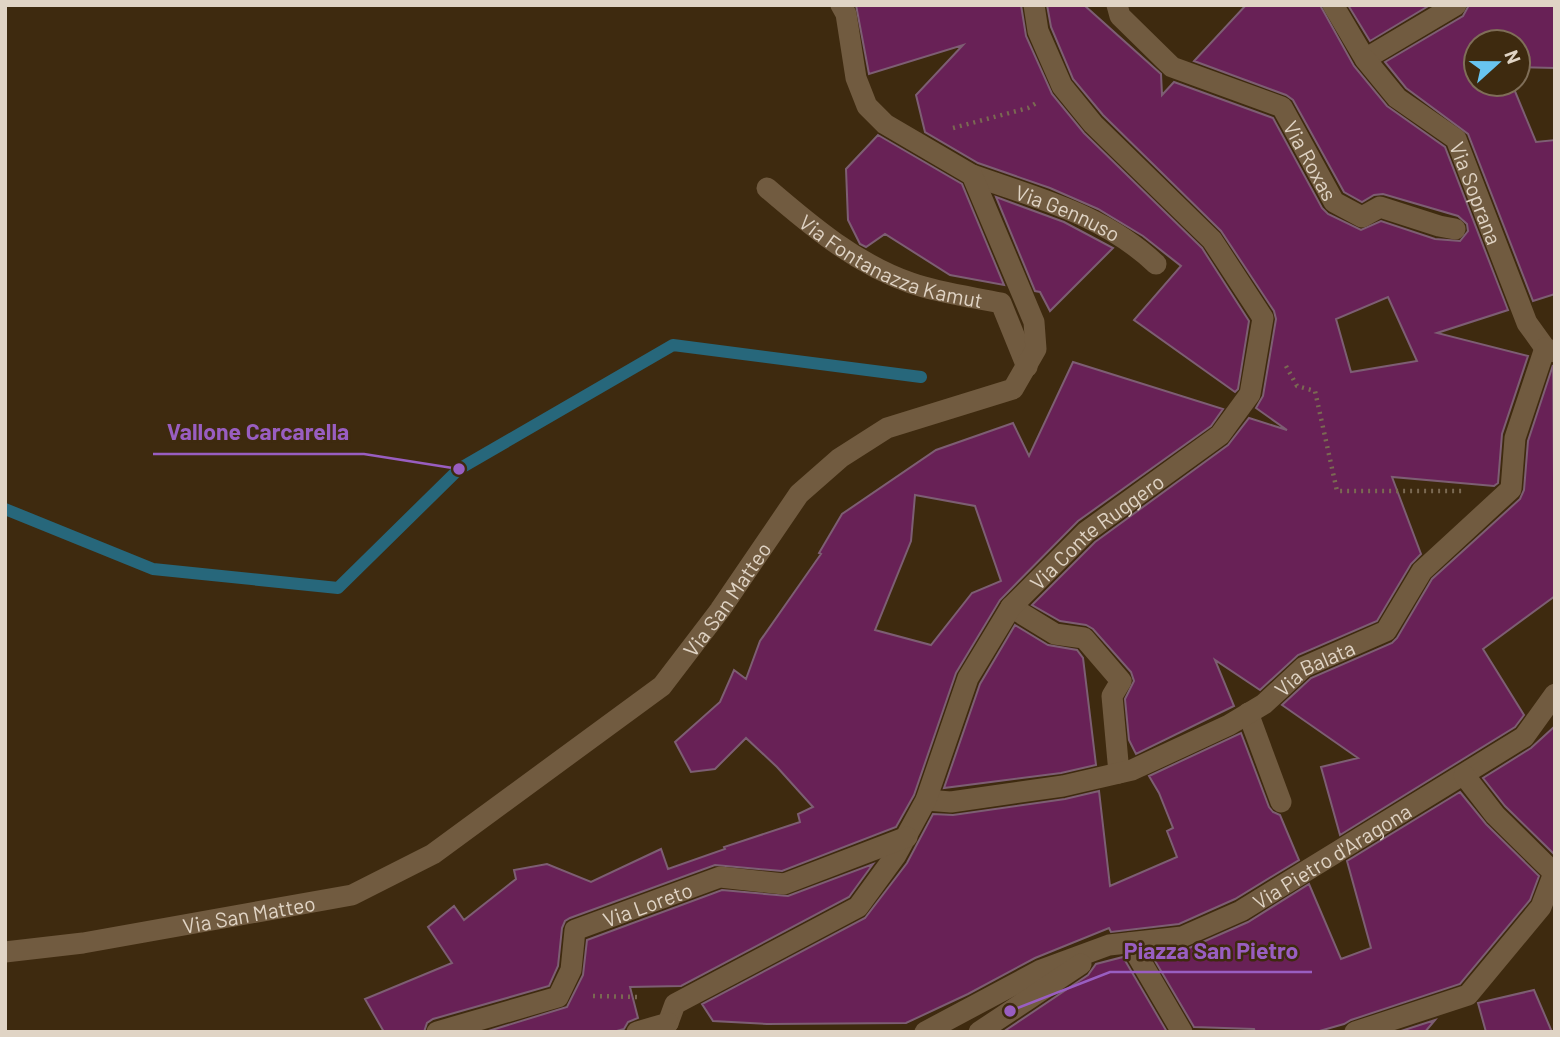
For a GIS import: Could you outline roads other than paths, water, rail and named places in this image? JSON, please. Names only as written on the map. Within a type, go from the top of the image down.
[{"type":"street","points":[[841,5],[846,14],[856,78],[867,106],[885,124],[972,175]]},
{"type":"street","name":"Via Conte Ruggero","points":[[637,1032],[675,1019],[858,907],[896,855],[926,800],[968,678],[1011,607],[1086,532],[1220,435],[1250,394],[1263,318],[1212,240],[1093,124],[1062,86],[1038,31],[1034,5]]},
{"type":"street","name":"Via Roxas","points":[[1117,5],[1120,16],[1172,67],[1282,107],[1334,202],[1362,217],[1380,207],[1455,229]]},
{"type":"street","name":"Via Soprana","points":[[1333,5],[1365,59],[1397,98],[1456,139],[1527,323],[1550,350]]},
{"type":"street","points":[[1365,59],[1456,5]]},
{"type":"street","name":"Via Gennuso","points":[[972,175],[1091,218],[1136,245],[1156,264]]},
{"type":"street","name":"Via San Matteo","points":[[5,952],[83,943],[352,895],[433,854],[662,686],[720,610],[799,494],[841,458],[887,428],[1013,389],[1027,367],[1036,349],[1034,321],[972,175]]},
{"type":"street","name":"Via Fontanazza Kamut","points":[[766,188],[818,232],[875,266],[911,283],[1001,303],[1027,367]]},
{"type":"street","name":"Via Balata","points":[[926,800],[951,802],[1063,786],[1132,769],[1229,725],[1264,704],[1304,667],[1386,631],[1422,571],[1511,489],[1516,438],[1550,350]]},
{"type":"street","points":[[1011,607],[1055,634],[1084,638],[1121,681],[1112,696],[1119,773]]},
{"type":"street","name":"Via Pietro d'Aragona","points":[[925,1032],[1041,970],[1120,944],[1182,937],[1241,911],[1524,737],[1555,694]]},
{"type":"street","points":[[1248,713],[1281,802]]},
{"type":"street","points":[[1355,1032],[1468,995],[1541,907],[1555,873],[1495,815],[1464,775]]},
{"type":"street","name":"Via Loreto","points":[[437,1032],[558,997],[571,970],[575,930],[720,877],[784,884],[907,837]]},
{"type":"street","points":[[979,1032],[1120,944],[1182,1032]]},
{"type":"waterway","points":[[5,509],[153,569],[338,588],[459,469],[673,345],[921,377]]},
{"type":"place","name":"Vallone Carcarella","points":[[459,469]]},
{"type":"place","name":"Piazza San Pietro","points":[[1010,1011]]}]
